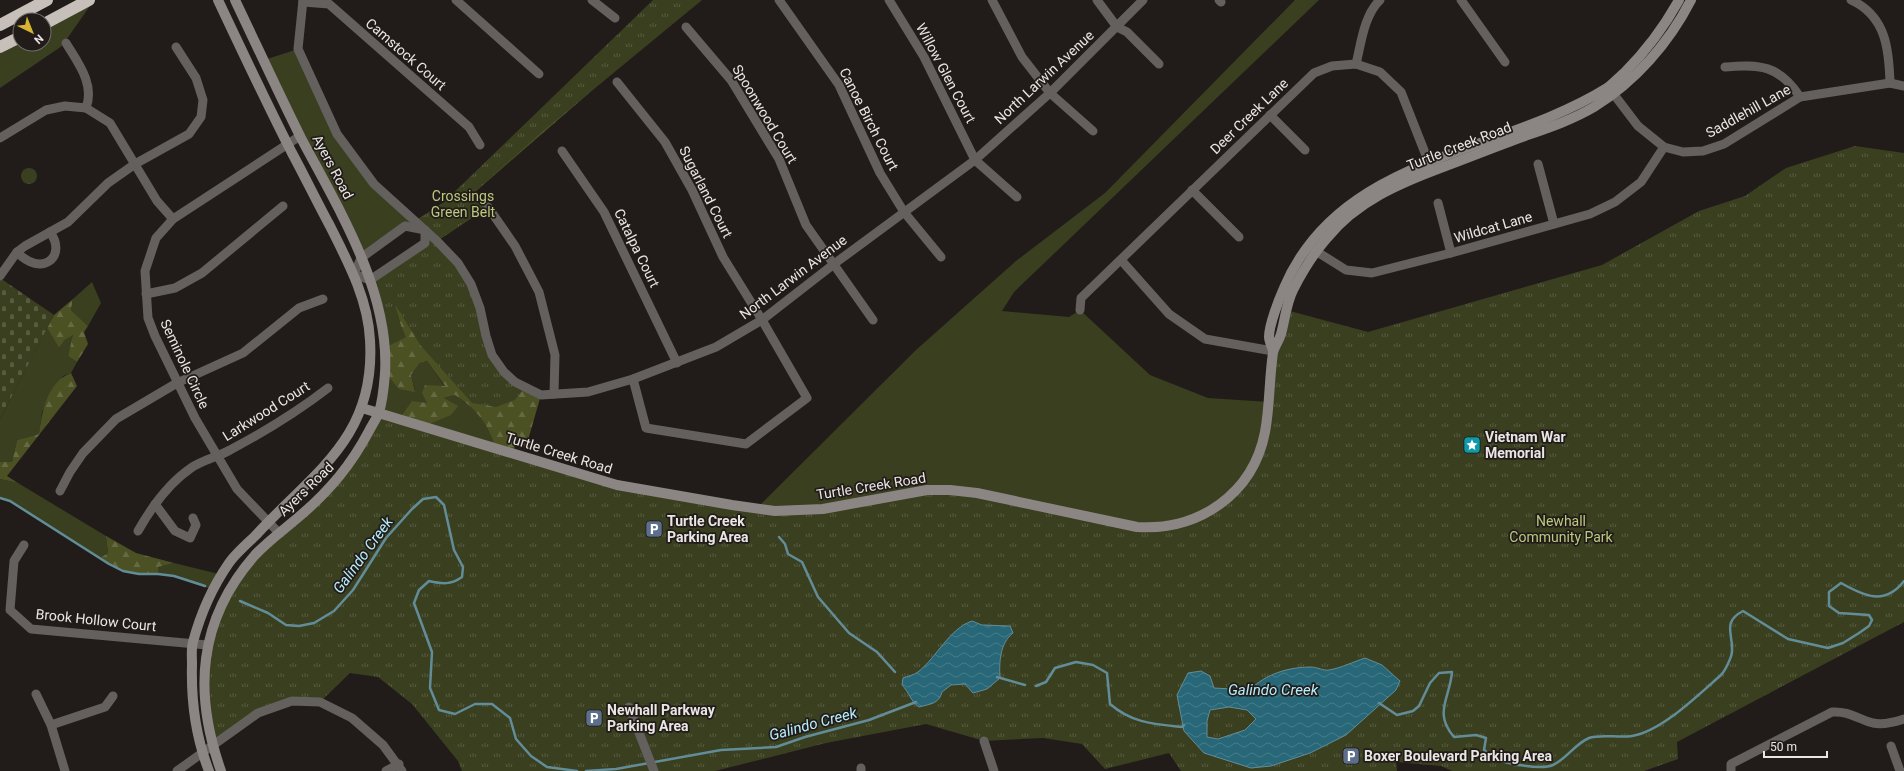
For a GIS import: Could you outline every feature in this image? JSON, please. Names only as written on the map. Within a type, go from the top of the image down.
[{"type":"highway","points":[[0,25],[47,0]]},
{"type":"highway","points":[[52,20],[89,0]]},
{"type":"highway","points":[[0,47],[12,41]]},
{"type":"street","name":"Ayers Road","points":[[209,771],[202,754],[191,682],[192,644],[209,600],[230,563],[268,521],[320,472],[348,438],[362,408],[369,373],[370,340],[366,316],[354,274],[287,143],[218,0]]},
{"type":"street","name":"Ayers Road","points":[[221,771],[212,745],[206,712],[203,680],[207,645],[218,612],[237,580],[256,555],[326,492],[346,470],[379,412],[385,372],[380,312],[370,280],[339,209],[300,136],[235,0]]},
{"type":"street","points":[[456,0],[539,74]]},
{"type":"street","points":[[592,0],[615,18]]},
{"type":"street","name":"Canoe Birch Court","points":[[779,0],[839,85],[880,173],[904,212],[941,257]]},
{"type":"street","name":"Willow Glen Court","points":[[889,0],[924,57],[975,160]]},
{"type":"street","points":[[992,0],[1022,57],[1050,93],[1093,131]]},
{"type":"street","points":[[1097,0],[1117,27],[1127,32],[1159,64]]},
{"type":"street","name":"North Larwin Avenue","points":[[303,1],[298,49],[337,134],[374,184],[425,230],[458,263],[471,284],[480,308],[492,355],[504,372],[516,382],[540,395],[588,392],[633,379],[677,363],[716,346],[762,320],[834,264],[975,160],[1050,93],[1144,0]]},
{"type":"street","points":[[1356,64],[1365,28],[1376,4],[1380,0]]},
{"type":"street","points":[[1461,0],[1505,62]]},
{"type":"street","name":"Turtle Creek Road","points":[[1611,90],[1642,55],[1666,23],[1679,0]]},
{"type":"street","name":"Turtle Creek Road","points":[[362,408],[617,485],[776,511],[823,509],[927,490],[950,490],[978,493],[1123,524],[1150,528],[1187,522],[1202,516],[1219,505],[1231,495],[1253,468],[1259,454],[1265,431],[1273,351],[1269,337],[1279,301],[1290,274],[1313,249],[1336,217],[1356,199],[1391,178],[1430,166],[1611,90],[1635,75],[1656,52],[1673,30],[1691,0]]},
{"type":"street","points":[[1851,0],[1859,4],[1874,18],[1886,39],[1889,58],[1890,83]]},
{"type":"street","name":"Camstock Court","points":[[303,1],[329,4],[469,128],[480,145]]},
{"type":"street","name":"Spoonwood Court","points":[[686,27],[731,80],[779,159],[806,225],[873,320]]},
{"type":"street","points":[[66,43],[88,82],[89,96],[86,108]]},
{"type":"street","points":[[0,276],[17,252],[68,222],[108,183],[135,164],[189,134],[201,117],[203,100],[196,78],[176,47]]},
{"type":"street","name":"Deer Creek Lane","points":[[1080,310],[1081,298],[1314,73],[1332,66],[1356,64],[1380,72],[1401,92],[1430,166]]},
{"type":"street","points":[[1725,67],[1749,65],[1776,72],[1790,82],[1800,97]]},
{"type":"street","name":"Sugarland Court","points":[[617,82],[666,142],[692,190],[723,257],[762,320],[807,398],[746,444],[646,428],[633,379]]},
{"type":"street","name":"Saddlehill Lane","points":[[1611,90],[1638,126],[1664,147],[1684,152],[1703,151],[1724,144],[1800,97],[1890,83],[1904,86]]},
{"type":"street","points":[[0,138],[46,110],[65,106],[86,108],[110,123],[157,201],[172,219]]},
{"type":"street","points":[[1270,115],[1305,150]]},
{"type":"street","name":"Seminole Circle","points":[[279,534],[237,489],[217,457],[177,383],[148,318],[146,271],[156,238],[172,219],[300,136]]},
{"type":"street","name":"Wildcat Lane","points":[[1313,249],[1346,270],[1372,273],[1451,253],[1590,214],[1615,202],[1641,182],[1664,147]]},
{"type":"street","name":"Catalpa Court","points":[[562,151],[604,212],[677,363]]},
{"type":"street","points":[[975,160],[1018,196]]},
{"type":"street","points":[[1538,164],[1554,224]]},
{"type":"street","points":[[1192,190],[1239,237]]},
{"type":"street","points":[[1438,203],[1451,253]]},
{"type":"street","points":[[146,294],[175,288],[202,273],[283,206]]},
{"type":"street","points":[[488,207],[515,246],[539,292],[555,355],[554,394]]},
{"type":"street","points":[[405,226],[425,230],[425,243],[370,280],[354,274],[360,258],[405,226]]},
{"type":"street","points":[[17,252],[31,264],[38,265],[51,260],[55,254],[56,246],[54,238],[50,232]]},
{"type":"street","points":[[1121,260],[1169,314],[1205,339],[1273,351]]},
{"type":"street","points":[[60,491],[70,472],[83,453],[116,419],[177,383],[243,353],[300,308],[323,299]]},
{"type":"street","name":"Larkwood Court","points":[[138,531],[155,504],[192,468],[217,457],[300,410],[328,388]]},
{"type":"street","points":[[155,504],[175,531],[190,538],[196,525],[193,518]]},
{"type":"street","name":"Brook Hollow Court","points":[[24,544],[14,561],[10,610],[31,629],[207,645]]},
{"type":"street","points":[[36,694],[50,725],[64,771]]},
{"type":"street","points":[[50,725],[105,707],[113,696]]},
{"type":"street","points":[[177,771],[258,713],[292,701],[320,702],[352,718],[383,745],[400,768],[386,771]]},
{"type":"street","points":[[629,707],[654,771]]},
{"type":"street","points":[[1731,771],[1731,764],[1832,712],[1843,711],[1874,723],[1893,723],[1904,719]]},
{"type":"street","points":[[984,741],[994,771]]},
{"type":"street","points":[[1891,746],[1900,771]]},
{"type":"green space","points":[[94,0],[62,46],[0,88],[0,47],[12,41],[12,52],[52,52],[52,20]]},
{"type":"green space","name":"Crossings Green Belt","points":[[653,0],[702,0],[543,131],[475,192],[488,207],[437,241],[471,284],[492,355],[525,387],[515,400],[496,407],[472,403],[421,346],[396,306],[380,311],[370,280],[425,243],[415,221],[443,203]]},
{"type":"green space","points":[[1295,0],[1319,0],[1014,292],[1002,311],[1069,317],[1080,310],[1150,375],[1208,398],[1269,402],[1259,454],[1231,495],[1177,524],[823,509],[757,508],[916,350],[1016,261],[1105,193]]},
{"type":"green space","points":[[298,49],[337,134],[374,184],[415,221],[405,226],[361,258],[264,60]]},
{"type":"green space","name":"Crossings Green Belt","points":[[612,73],[475,192],[488,207],[437,241],[408,278],[525,387],[541,395],[526,447],[515,445],[513,454],[496,449],[490,432],[481,418],[455,395],[444,398],[458,406],[451,415],[424,426],[400,418],[412,401],[427,403],[422,393],[425,385],[445,386],[427,361],[420,363],[411,375],[415,392],[399,389],[385,372],[384,348],[406,337],[395,306],[380,311],[425,243],[415,221],[443,203],[461,186],[487,170]]},
{"type":"green space","name":"Newhall Community Park","points":[[1855,146],[1904,153],[1904,622],[1677,742],[1678,759],[1644,771],[1452,771],[1441,766],[1396,762],[1397,771],[1181,771],[1169,753],[1105,769],[1082,744],[1043,738],[984,741],[926,724],[826,743],[715,771],[462,771],[458,761],[412,704],[378,677],[350,673],[320,702],[292,701],[259,713],[212,745],[206,712],[211,632],[256,555],[326,492],[379,412],[569,472],[775,511],[950,490],[1137,527],[1202,516],[1253,468],[1269,402],[1286,310],[1368,332],[1602,265],[1699,211],[1745,196],[1786,168]]},
{"type":"green space","points":[[26,168],[32,168],[37,173],[35,182],[32,184],[26,184],[21,179],[21,173]]},
{"type":"green space","points":[[0,278],[54,315],[0,419]]},
{"type":"green space","points":[[92,282],[101,303],[88,326],[71,310],[73,299]]},
{"type":"green space","points":[[73,299],[71,310],[88,326],[84,332],[88,344],[77,362],[68,356],[73,335],[65,340],[59,348],[47,328],[54,315]]},
{"type":"green space","points":[[395,306],[401,326],[407,337],[384,348],[380,311]]},
{"type":"green space","points":[[47,328],[59,348],[65,340],[74,334],[68,356],[77,362],[71,373],[63,376],[42,412],[39,434],[17,440],[12,462],[0,462],[0,419]]},
{"type":"green space","points":[[427,361],[445,387],[427,403],[400,418],[379,412],[385,372],[415,391],[411,375],[420,363]]},
{"type":"green space","points":[[71,373],[77,386],[7,476],[18,483],[0,479],[0,462],[12,462],[17,440],[39,434],[44,407],[51,390],[63,377]]},
{"type":"green space","points":[[455,395],[481,418],[490,432],[497,449],[424,426],[444,398]]},
{"type":"green space","points":[[0,479],[18,483],[106,536],[108,553],[100,558],[10,501],[0,498]]},
{"type":"green space","points":[[106,536],[136,553],[174,563],[158,567],[158,574],[134,573],[121,569],[100,558],[108,553]]},
{"type":"green space","points":[[174,563],[223,575],[214,590],[174,576],[158,574],[157,567]]},
{"type":"water","points":[[972,621],[982,625],[1010,626],[1013,633],[1005,642],[1001,653],[1000,678],[987,689],[973,693],[965,684],[951,685],[942,692],[939,699],[930,704],[919,707],[902,685],[903,678],[918,672],[957,630]]},
{"type":"water","points":[[1365,658],[1382,665],[1400,681],[1396,690],[1346,735],[1310,753],[1271,766],[1251,768],[1204,753],[1184,731],[1177,695],[1188,673],[1201,671],[1210,676],[1214,688],[1250,690],[1256,684],[1278,672],[1303,667],[1329,670]],"holes":[[[1229,707],[1247,710],[1256,719],[1245,730],[1218,739],[1207,737],[1207,721],[1210,710]]]},
{"type":"waterway","name":"Galindo Creek","points":[[240,601],[268,613],[286,625],[299,626],[314,623],[334,611],[353,590],[386,538],[412,509],[423,499],[436,497],[444,505],[454,550],[463,567],[462,577],[458,580],[450,583],[429,581],[419,590],[414,603],[432,652],[430,688],[439,710],[455,714],[475,704],[492,704],[510,718],[516,739],[531,756],[547,767],[577,771]]},
{"type":"waterway","name":"Galindo Creek","points":[[0,498],[10,501],[109,564],[123,571],[139,574],[174,576],[205,586]]},
{"type":"waterway","points":[[779,537],[785,544],[788,554],[802,562],[818,597],[849,633],[877,652],[895,672]]},
{"type":"waterway","name":"Galindo Creek","points":[[1379,703],[1397,715],[1413,711],[1419,706],[1430,683],[1439,673],[1452,672],[1444,705],[1444,713],[1448,728],[1454,737],[1476,735],[1486,738],[1484,750],[1496,759],[1508,763],[1541,767],[1553,765],[1579,744],[1589,738],[1598,736],[1632,736],[1643,733],[1667,720],[1691,702],[1721,675],[1730,660],[1732,654],[1731,624],[1733,619],[1743,611],[1788,639],[1828,648],[1843,643],[1859,633],[1869,626],[1872,620],[1869,615],[1839,613],[1829,606],[1829,592],[1841,583],[1866,595],[1882,596],[1897,589],[1904,581]]},
{"type":"waterway","name":"Galindo Creek","points":[[1036,686],[1046,682],[1055,668],[1076,662],[1093,665],[1107,673],[1110,704],[1118,710],[1143,722],[1182,727],[1184,725]]},
{"type":"waterway","name":"Galindo Creek","points":[[997,677],[1025,685]]},
{"type":"waterway","name":"Galindo Creek","points":[[586,771],[616,769],[721,750],[776,747],[805,737],[869,720],[916,702]]},
{"type":"place","name":"Vietnam War Memorial","points":[[1472,445]]},
{"type":"place","name":"Turtle Creek Parking Area","points":[[654,529]]},
{"type":"place","name":"Newhall Parkway Parking Area","points":[[594,718]]},
{"type":"place","name":"Boxer Boulevard Parking Area","points":[[1351,756]]}]
